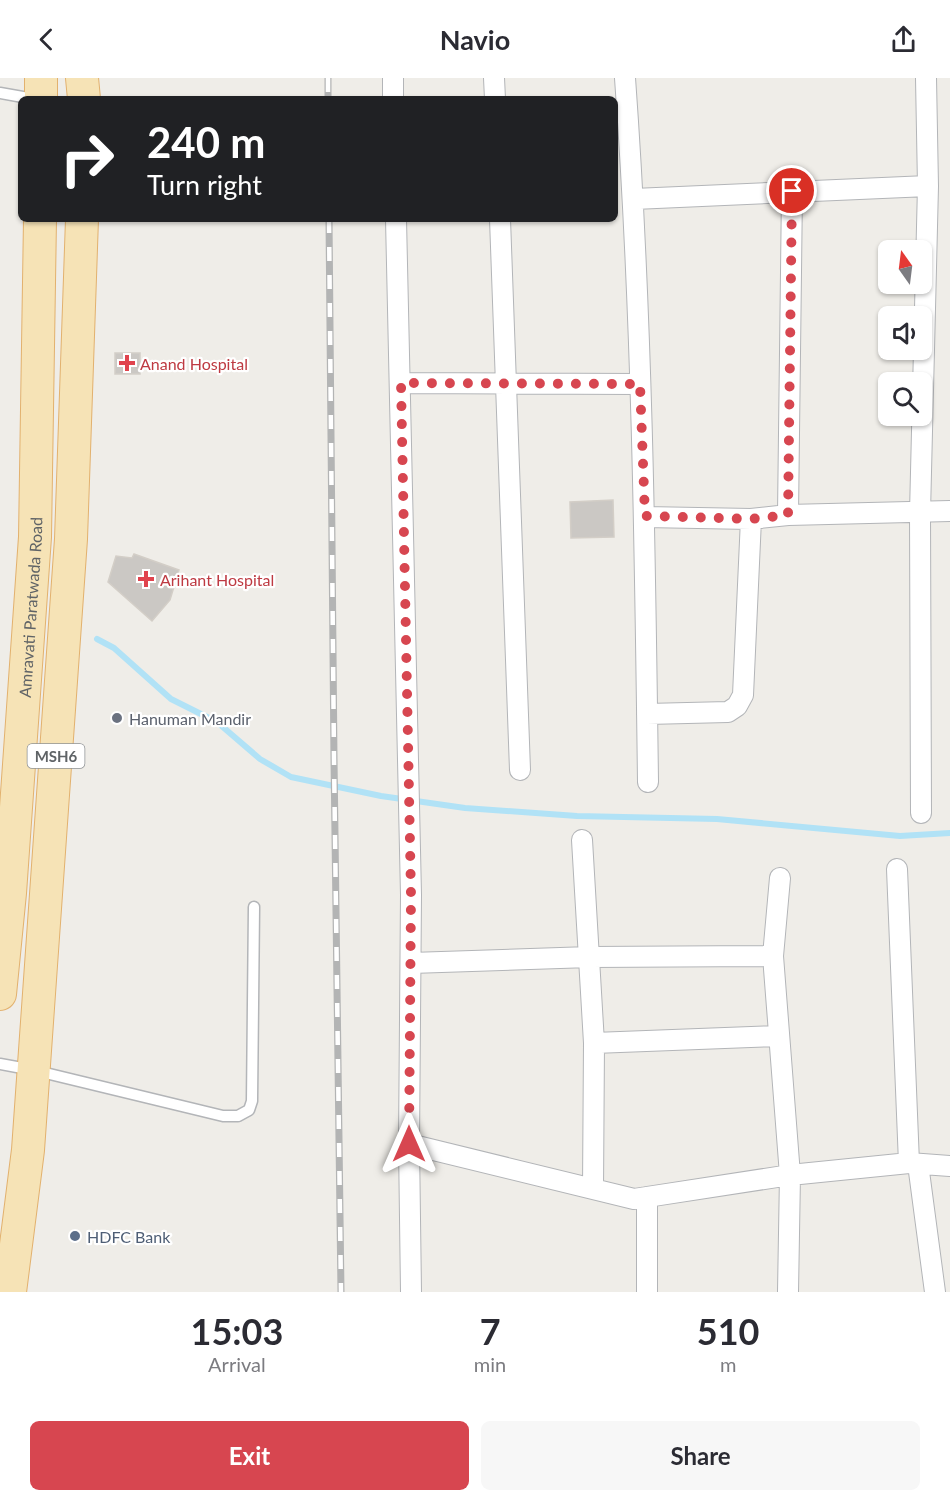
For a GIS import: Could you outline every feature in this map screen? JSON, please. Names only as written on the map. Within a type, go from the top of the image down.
[{"type":"main road","points":[[40,78],[41,96]]},
{"type":"main road","points":[[82,78],[84,96]]},
{"type":"main road","name":"Amravati Paratwada Road","points":[[0,994],[5,893],[35,537],[39,222]]},
{"type":"main road","name":"MSH6","points":[[10,1292],[28,1150],[71,539],[82,222]]},
{"type":"main road","points":[[28,639],[63,646]]},
{"type":"street","points":[[393,78],[393,96]]},
{"type":"street","points":[[495,78],[495,96]]},
{"type":"street","points":[[625,78],[634,199],[645,516],[648,782]]},
{"type":"street","points":[[921,813],[920,513],[928,186],[926,78]]},
{"type":"street","points":[[634,199],[928,186]]},
{"type":"street","points":[[788,515],[792,191]]},
{"type":"street","points":[[396,222],[409,780],[411,1292]]},
{"type":"street","points":[[500,222],[520,770]]},
{"type":"street","points":[[401,383],[640,384]]},
{"type":"street","points":[[645,516],[751,519],[788,515],[950,512]]},
{"type":"street","points":[[647,714],[728,712],[737,706],[743,695],[751,519]]},
{"type":"street","points":[[582,840],[594,1042],[593,1189]]},
{"type":"street","points":[[897,869],[913,1164],[935,1292]]},
{"type":"street","points":[[780,878],[772,956],[790,1175],[788,1292]]},
{"type":"street","points":[[411,963],[590,957],[772,956]]},
{"type":"street","points":[[594,1042],[778,1036]]},
{"type":"street","points":[[409,1144],[634,1199],[790,1175],[913,1164],[950,1166]]},
{"type":"street","points":[[647,1197],[647,1292]]},
{"type":"lane","points":[[0,93],[18,96]]},
{"type":"lane","points":[[0,1064],[223,1116],[238,1116],[249,1110],[252,1101],[254,908]]},
{"type":"building","points":[[115,353],[140,353],[140,374],[115,374]]},
{"type":"building","points":[[613,500],[614,537],[571,538],[570,502]]},
{"type":"building","points":[[134,554],[179,570],[170,600],[152,621],[108,582],[116,556],[132,558]]},
{"type":"waterway","points":[[97,639],[114,648],[171,699],[217,722],[260,759],[291,777],[381,796],[465,808],[577,816],[717,819],[900,836],[950,833]]},
{"type":"railway","points":[[328,78],[328,96]]},
{"type":"railway","points":[[329,222],[341,1292]]},
{"type":"place","name":"Anand Hospital","points":[[127,363]]},
{"type":"place","name":"Arihant Hospital","points":[[146,579]]},
{"type":"place","name":"Hanuman Mandir","points":[[117,718]]},
{"type":"place","name":"HDFC Bank","points":[[75,1236]]},
{"type":"route","points":[[409,1144],[411,895],[401,383],[640,384],[645,516],[751,519],[788,515],[792,191]]}]
